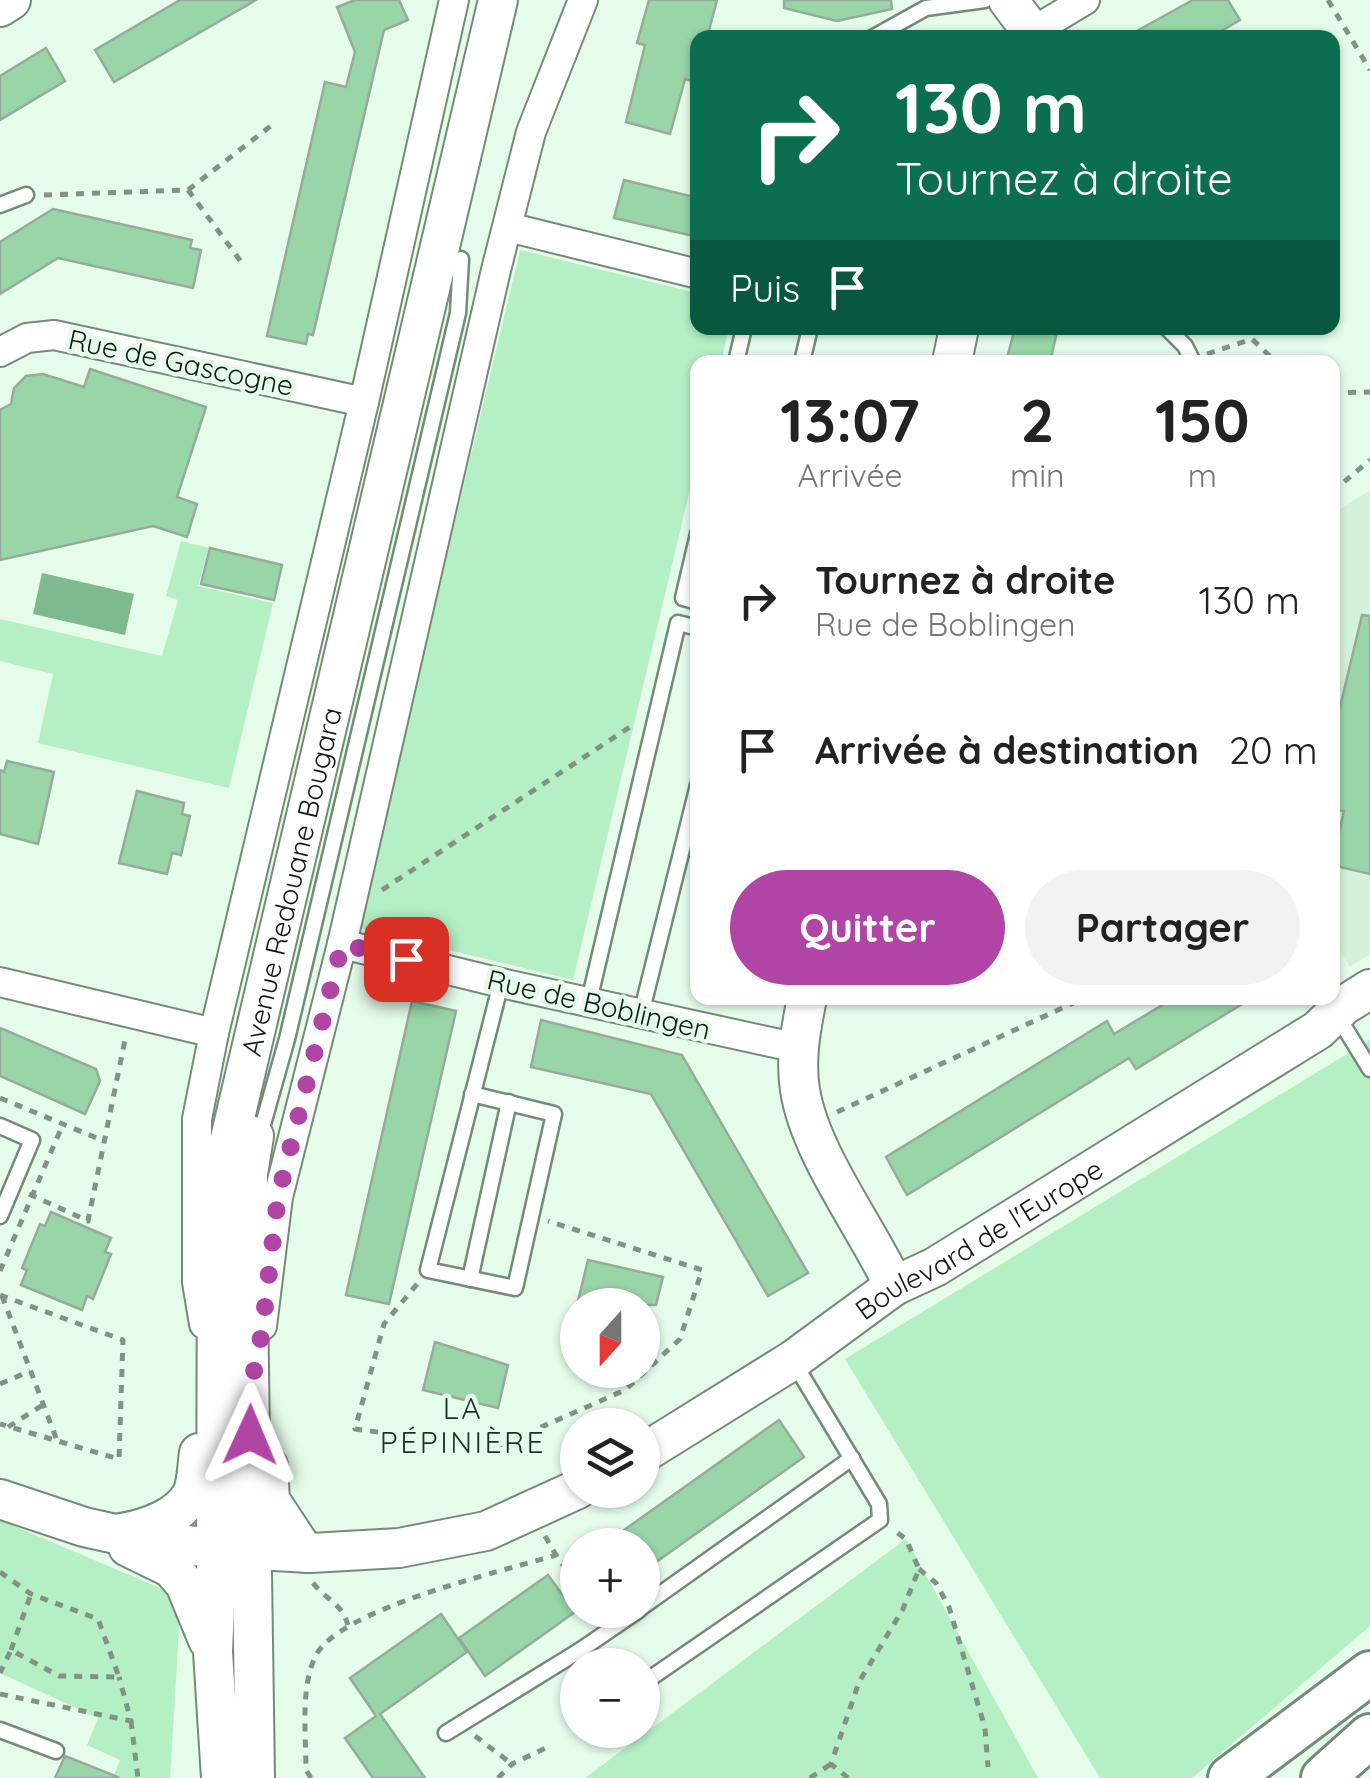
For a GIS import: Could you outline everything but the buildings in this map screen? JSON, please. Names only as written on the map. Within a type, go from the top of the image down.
[{"type":"main road","points":[[0,7],[12,0]]},
{"type":"main road","points":[[1008,0],[1027,30]]},
{"type":"main road","name":"Avenue Redouane Bougara","points":[[221,1778],[212,1652],[216,1548],[248,1174],[260,1093],[461,258],[506,5]]},
{"type":"main road","name":"Avenue Redouane Bougara","points":[[255,1778],[253,1550],[232,1395],[218,1328],[217,1216],[240,1096],[506,5]]},
{"type":"main road","points":[[806,1005],[798,1048],[800,1089],[808,1125],[894,1286]]},
{"type":"main road","name":"Boulevard de l'Europe","points":[[660,1443],[793,1360],[894,1286],[935,1267],[1346,1008]]},
{"type":"main road","points":[[218,1328],[229,1402],[233,1500],[253,1550]]},
{"type":"main road","points":[[102,1530],[148,1528],[189,1498],[194,1490],[200,1438],[232,1395],[265,1428],[270,1500],[308,1553]]},
{"type":"main road","points":[[0,1499],[147,1540],[308,1553],[399,1548],[486,1530],[560,1497]]},
{"type":"main road","points":[[102,1530],[171,1568],[185,1584],[212,1652]]},
{"type":"main road","points":[[216,1548],[228,1580],[238,1671],[253,1692]]},
{"type":"main road","points":[[253,1692],[268,1646],[271,1596],[308,1553]]},
{"type":"main road","points":[[1230,1778],[1370,1673]]},
{"type":"main road","points":[[1268,1778],[1370,1686]]},
{"type":"main road","points":[[1323,1778],[1370,1736]]},
{"type":"street","points":[[232,1395],[197,1282],[197,1119],[454,0]]},
{"type":"street","name":"Avenue Redouane Bougara","points":[[232,1395],[262,1332],[278,1197],[342,944],[531,132],[584,0]]},
{"type":"street","points":[[1038,30],[1086,0]]},
{"type":"street","points":[[508,227],[690,272]]},
{"type":"street","name":"Rue de Gascogne","points":[[0,352],[27,338],[54,335],[364,402]]},
{"type":"street","name":"Rue de Boblingen","points":[[342,944],[798,1048]]},
{"type":"street","points":[[0,982],[214,1033]]},
{"type":"lane","points":[[886,30],[926,8],[985,0]]},
{"type":"lane","points":[[0,205],[26,195]]},
{"type":"lane","points":[[1173,335],[1189,355]]},
{"type":"lane","points":[[690,568],[683,598],[690,600]]},
{"type":"lane","points":[[589,1002],[678,623],[690,626]]},
{"type":"lane","points":[[641,1014],[690,817]]},
{"type":"lane","points":[[472,1094],[554,1114],[515,1288],[428,1270],[472,1094],[501,983]]},
{"type":"lane","points":[[1346,1008],[1370,1069]]},
{"type":"lane","points":[[470,1279],[509,1102]]},
{"type":"lane","points":[[0,1126],[32,1140],[0,1216]]},
{"type":"lane","points":[[660,1672],[880,1520],[878,1504],[793,1360]]},
{"type":"lane","points":[[660,1595],[852,1458]]},
{"type":"lane","points":[[583,1648],[612,1628]]},
{"type":"lane","points":[[453,1729],[560,1663]]},
{"type":"lane","points":[[0,1730],[56,1751]]},
{"type":"path","points":[[1328,0],[1370,70]]},
{"type":"path","points":[[26,195],[188,190],[272,125]]},
{"type":"path","points":[[188,190],[242,263]]},
{"type":"path","points":[[1206,355],[1252,338],[1269,355]]},
{"type":"path","points":[[1340,393],[1370,392]]},
{"type":"path","points":[[1340,485],[1370,460]]},
{"type":"path","points":[[353,897],[379,892],[658,709]]},
{"type":"path","points":[[808,1125],[1069,1005]]},
{"type":"path","points":[[12,1187],[88,1221],[130,1013]]},
{"type":"path","points":[[0,1098],[104,1142]]},
{"type":"path","points":[[0,1270],[64,1124]]},
{"type":"path","points":[[428,1270],[384,1324],[355,1430],[494,1448],[625,1390],[680,1339],[702,1270],[531,1215]]},
{"type":"path","points":[[1,1295],[58,1443]]},
{"type":"path","points":[[1,1295],[123,1340],[119,1460],[4,1426]]},
{"type":"path","points":[[0,1384],[30,1371]]},
{"type":"path","points":[[4,1426],[44,1404]]},
{"type":"path","points":[[880,1520],[906,1539],[919,1569],[936,1583],[949,1607],[985,1728],[988,1767]]},
{"type":"path","points":[[308,1553],[310,1579],[322,1595],[343,1608],[348,1625]]},
{"type":"path","points":[[308,1775],[307,1692],[317,1653],[348,1625],[404,1601],[556,1555],[560,1561]]},
{"type":"path","points":[[810,1778],[831,1764],[859,1682],[903,1609],[919,1569]]},
{"type":"path","points":[[0,1572],[30,1594],[98,1619],[130,1721],[138,1778]]},
{"type":"path","points":[[0,1673],[30,1594]]},
{"type":"path","points":[[11,1650],[59,1676],[119,1678]]},
{"type":"path","points":[[0,1694],[130,1721]]},
{"type":"path","points":[[453,1729],[512,1764]]},
{"type":"path","points":[[498,1778],[512,1764],[548,1748]]},
{"type":"path","points":[[831,1764],[848,1778]]},
{"type":"shaded area","points":[[520,250],[690,291],[690,335],[727,335],[723,355],[690,355],[690,489],[573,980],[358,928]]},
{"type":"shaded area","points":[[1370,490],[1370,954],[1350,967],[1340,951],[1340,509]]},
{"type":"shaded area","points":[[181,541],[209,548],[198,586],[273,603],[229,788],[38,743],[53,674],[0,661],[0,619],[162,656],[178,600],[166,596]]},
{"type":"shaded area","points":[[42,573],[134,594],[125,635],[33,614]]},
{"type":"shaded area","points":[[1370,1040],[1370,1626],[1192,1778],[1100,1778],[845,1359]]},
{"type":"shaded area","points":[[0,1520],[181,1597],[170,1778],[113,1778],[120,1760],[87,1745],[98,1718],[0,1673]]},
{"type":"shaded area","points":[[906,1539],[1038,1778],[585,1778],[625,1748],[660,1748],[660,1722]]},
{"type":"district","name":"LA PÉPINIÈRE","points":[[463,1425]]},
{"type":"route","points":[[250,1435],[249,1396],[262,1332],[278,1197],[342,944],[406,959]]}]
